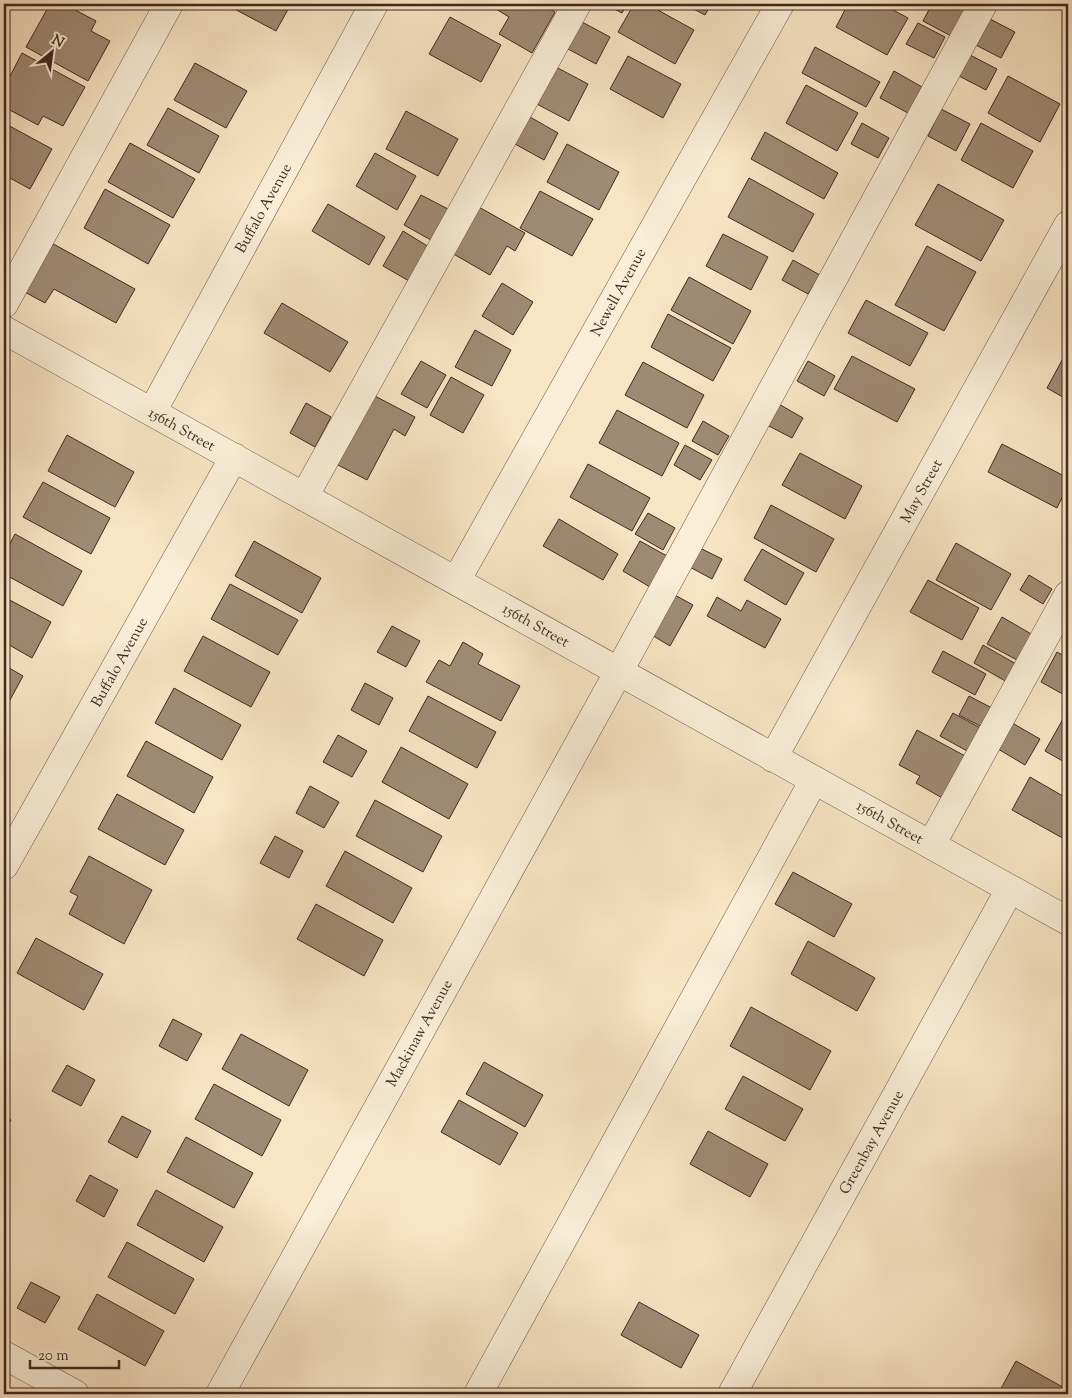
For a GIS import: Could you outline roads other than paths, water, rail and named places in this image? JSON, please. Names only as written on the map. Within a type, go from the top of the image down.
[{"type":"street","points":[[4,304],[168,4]]},
{"type":"street","name":"Buffalo Avenue","points":[[152,412],[374,4]]},
{"type":"street","points":[[304,497],[577,4]]},
{"type":"street","name":"Newell Avenue","points":[[456,581],[780,4]]},
{"type":"street","name":"Mackinaw Avenue","points":[[220,1394],[619,671],[983,4]]},
{"type":"street","name":"May Street","points":[[774,758],[1068,225]]},
{"type":"street","name":"156th Street","points":[[4,330],[1068,921]]},
{"type":"street","name":"Buffalo Avenue","points":[[4,866],[234,457]]},
{"type":"street","points":[[931,845],[1068,595]]},
{"type":"street","points":[[478,1394],[814,780]]},
{"type":"street","name":"Greenbay Avenue","points":[[732,1394],[1010,889]]},
{"type":"street","points":[[4,1355],[75,1394]]}]
